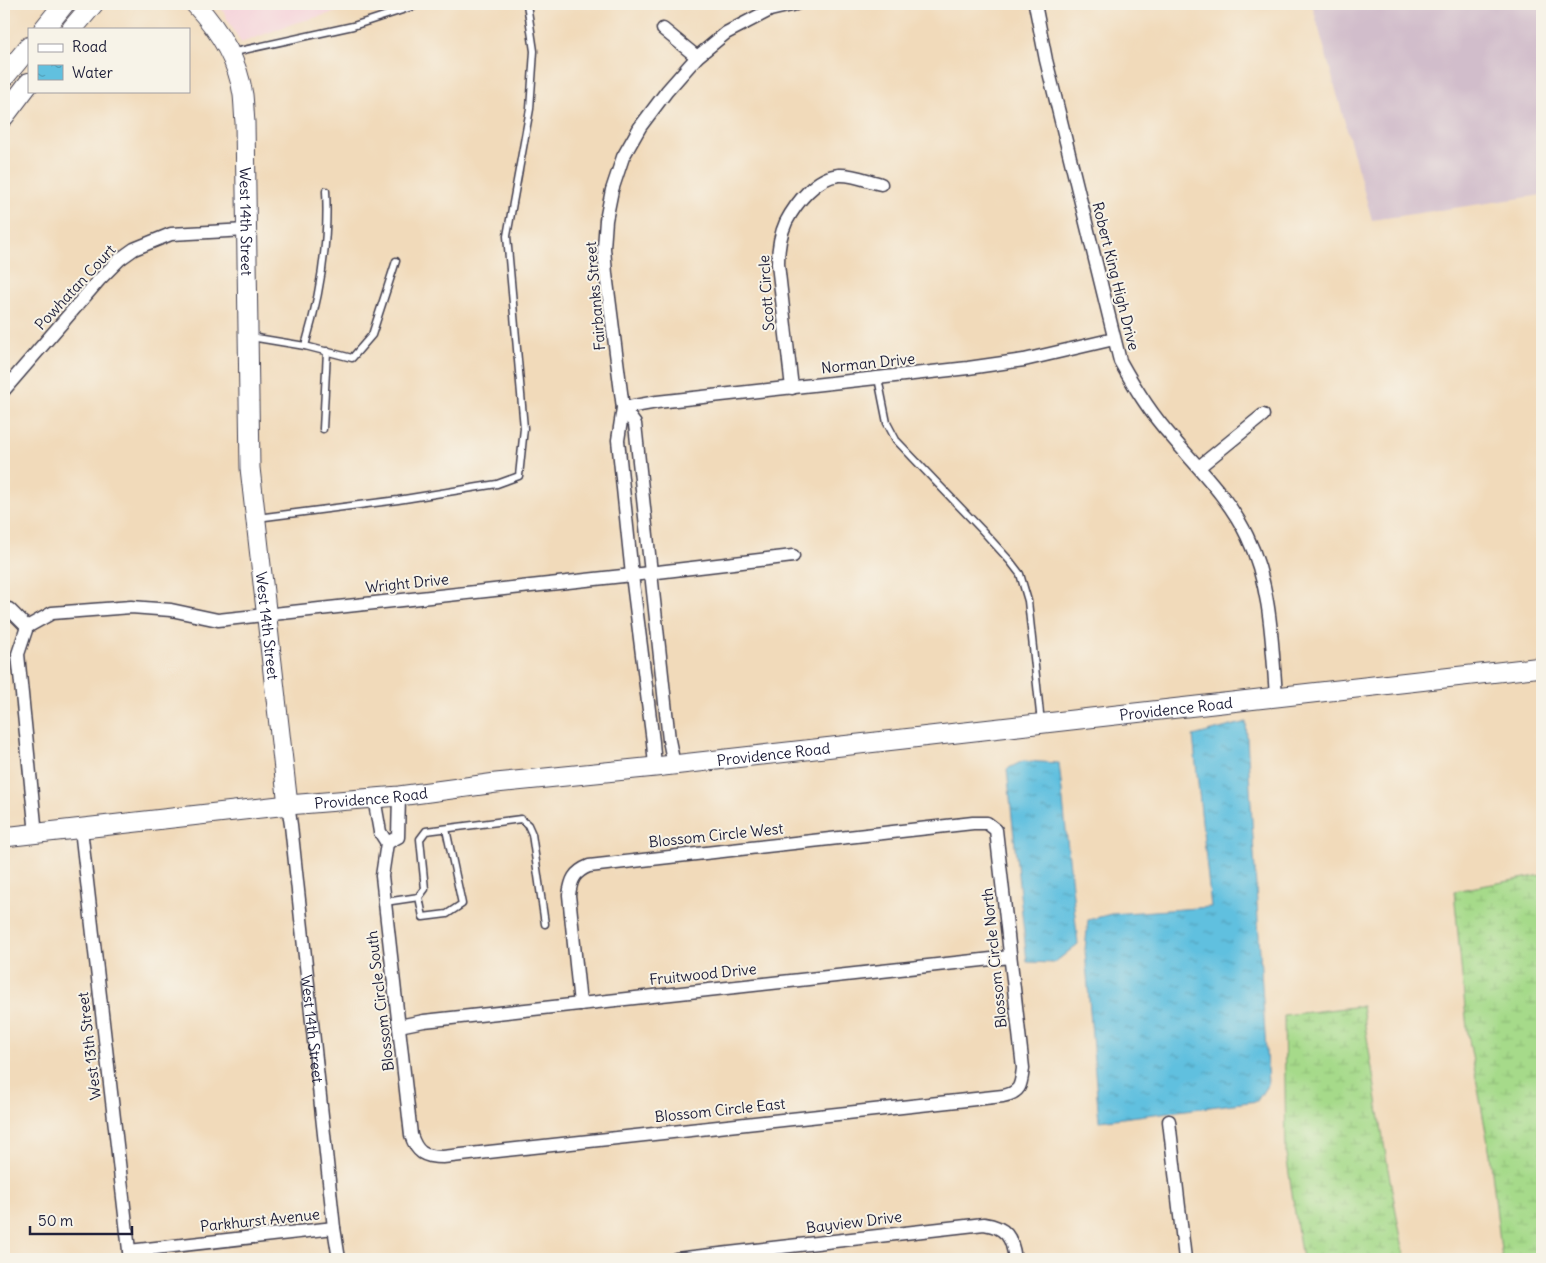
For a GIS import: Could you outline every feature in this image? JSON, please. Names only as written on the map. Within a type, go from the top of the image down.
[{"type":"main road","points":[[45,28],[64,4]]},
{"type":"main road","points":[[73,28],[92,4]]},
{"type":"main road","points":[[4,78],[28,48]]},
{"type":"main road","points":[[4,116],[28,84]]},
{"type":"street","name":"West 14th Street","points":[[195,4],[223,41],[236,68],[243,93],[250,468],[291,825],[334,1228],[339,1259]]},
{"type":"street","name":"Fairbanks Street","points":[[655,767],[618,440],[623,408],[606,274],[604,248],[606,220],[612,190],[623,157],[640,127],[666,91],[697,58],[726,33],[770,10],[796,4]]},
{"type":"street","name":"Robert King High Drive","points":[[1035,4],[1049,70],[1120,361],[1144,403],[1170,436],[1199,467],[1247,535],[1259,566],[1268,614],[1276,696]]},
{"type":"street","points":[[663,30],[697,58]]},
{"type":"street","name":"Scott Circle","points":[[792,388],[778,264],[778,249],[786,223],[799,202],[815,186],[829,177],[841,175],[881,184]]},
{"type":"street","name":"Powhatan Court","points":[[4,390],[99,280],[134,249],[171,234],[247,230]]},
{"type":"street","name":"Norman Drive","points":[[623,408],[657,402],[1024,360],[1114,339]]},
{"type":"street","name":"Fairbanks Street","points":[[623,408],[634,424],[669,740],[674,764]]},
{"type":"street","points":[[1199,467],[1263,415]]},
{"type":"street","name":"Wright Drive","points":[[27,627],[52,613],[131,606],[170,610],[218,620],[632,576],[794,556]]},
{"type":"street","points":[[9,609],[27,627],[18,654],[36,834]]},
{"type":"street","name":"Providence Road","points":[[4,837],[288,805],[400,796],[496,783],[1542,668]]},
{"type":"street","name":"Blossom Circle South","points":[[400,796],[398,837],[387,843],[382,876],[411,1135],[415,1147],[422,1152]]},
{"type":"street","points":[[374,798],[380,832],[387,843]]},
{"type":"street","name":"Blossom Circle West","points":[[580,1004],[569,894],[571,880],[579,870],[599,865],[973,823],[987,823],[993,827]]},
{"type":"street","name":"Blossom Circle North","points":[[993,827],[996,830],[1023,1068],[1020,1088]]},
{"type":"street","name":"West 13th Street","points":[[80,829],[130,1255]]},
{"type":"street","name":"Fruitwood Drive","points":[[399,1026],[424,1021],[1010,957]]},
{"type":"street","name":"Blossom Circle East","points":[[422,1152],[431,1157],[442,1157],[1003,1096],[1015,1093],[1020,1088]]},
{"type":"street","points":[[1169,1121],[1185,1259]]},
{"type":"street","name":"Bayview Drive","points":[[676,1259],[984,1224],[996,1226],[1007,1234],[1012,1243],[1015,1259]]},
{"type":"street","name":"Parkhurst Avenue","points":[[130,1255],[334,1228]]},
{"type":"lane","points":[[229,53],[353,26],[421,4]]},
{"type":"lane","points":[[255,518],[398,500],[497,484],[519,476],[524,428],[507,236],[530,109],[534,51],[527,4]]},
{"type":"lane","points":[[305,346],[315,314],[322,275],[326,236],[326,191]]},
{"type":"lane","points":[[249,337],[305,346],[352,358],[372,335],[396,261]]},
{"type":"lane","points":[[323,429],[327,351]]},
{"type":"lane","points":[[878,378],[887,423],[896,440],[987,536],[1020,574],[1028,601],[1041,723]]},
{"type":"lane","points":[[384,902],[419,897],[426,889],[420,839],[426,832],[521,819],[528,825],[532,834],[545,924]]},
{"type":"lane","points":[[419,897],[423,917],[448,914],[462,904],[446,829]]},
{"type":"shaded area","points":[[219,4],[365,4],[292,24],[241,43]]},
{"type":"shaded area","points":[[1312,4],[1542,4],[1542,195],[1372,220]]},
{"type":"green space","points":[[1542,875],[1542,1259],[1502,1259],[1490,1154],[1467,1029],[1454,891]]},
{"type":"green space","points":[[1362,1006],[1388,1169],[1405,1259],[1302,1259],[1286,1154],[1284,1015]]},
{"type":"water","points":[[1246,722],[1268,1084],[1257,1101],[1099,1121],[1085,950],[1088,920],[1111,914],[1211,907],[1193,736]]},
{"type":"water","points":[[1023,761],[1059,763],[1078,944],[1054,963],[1027,962],[1007,769]]}]
